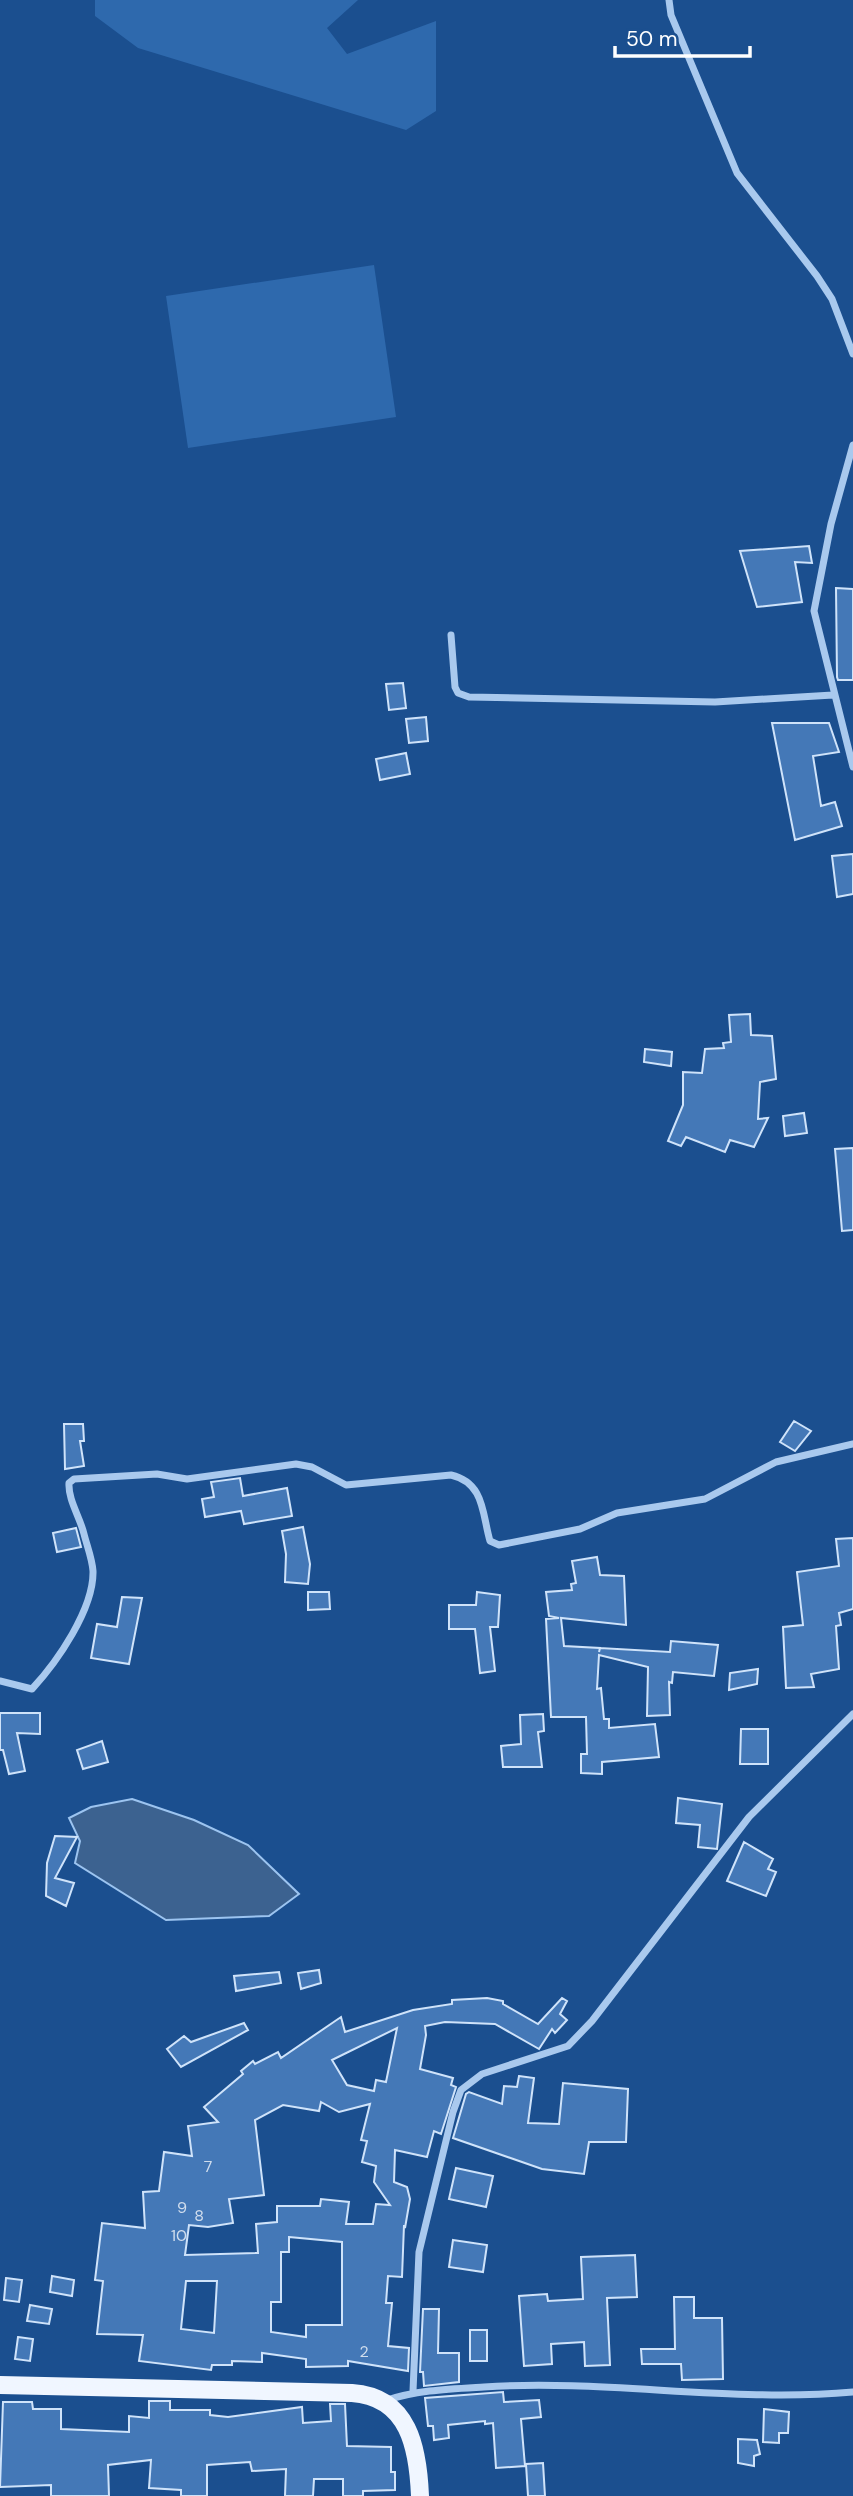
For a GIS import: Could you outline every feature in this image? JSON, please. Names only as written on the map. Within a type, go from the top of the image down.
[{"type":"main road","points":[[0,2385],[352,2393],[374,2396],[397,2412],[409,2433],[419,2475],[420,2496]]},
{"type":"street","points":[[669,0],[671,15],[737,173],[832,299],[853,354]]},
{"type":"street","points":[[853,445],[831,524],[814,611],[853,767]]},
{"type":"street","points":[[451,635],[455,687],[463,696],[715,702],[833,695]]},
{"type":"street","points":[[0,1681],[32,1689],[56,1663],[80,1618],[93,1569],[79,1514],[69,1493],[69,1483],[74,1479],[157,1474],[187,1479],[296,1464],[312,1467],[346,1485],[451,1475],[463,1479],[479,1493],[489,1541],[499,1545],[580,1529],[617,1513],[705,1499],[776,1462],[853,1444]]},
{"type":"street","points":[[412,2391],[419,2252],[453,2112],[461,2090],[482,2074],[568,2046],[592,2021],[749,1817],[853,1714]]},
{"type":"street","points":[[384,2401],[412,2391],[533,2384],[758,2397],[853,2392]]},
{"type":"shaded area","points":[[95,0],[358,0],[327,28],[347,54],[436,21],[436,111],[406,130],[138,48],[95,16]]},
{"type":"shaded area","points":[[374,265],[396,417],[188,448],[166,296]]},
{"type":"shaded area","points":[[132,1799],[194,1820],[248,1845],[299,1894],[269,1916],[166,1920],[75,1863],[80,1841],[69,1818],[91,1807]]},
{"type":"building","points":[[809,546],[812,563],[795,562],[802,602],[757,607],[740,551]]},
{"type":"building","points":[[836,588],[853,589],[853,680],[838,680],[837,677]]},
{"type":"building","points":[[403,683],[406,708],[389,710],[386,684]]},
{"type":"building","points":[[426,717],[428,741],[409,743],[406,719]]},
{"type":"building","points":[[772,723],[829,723],[839,752],[813,756],[821,806],[835,802],[842,826],[795,840]]},
{"type":"building","points":[[406,753],[410,774],[380,780],[376,759]]},
{"type":"building","points":[[853,854],[853,894],[837,897],[832,856]]},
{"type":"building","points":[[750,1014],[751,1035],[772,1036],[776,1079],[760,1082],[758,1119],[768,1118],[754,1147],[730,1140],[725,1152],[686,1137],[681,1146],[668,1141],[683,1105],[683,1072],[702,1073],[705,1049],[724,1048],[723,1043],[731,1042],[729,1015]]},
{"type":"building","points":[[645,1049],[672,1052],[671,1066],[644,1062]]},
{"type":"building","points":[[804,1113],[807,1133],[785,1136],[783,1116]]},
{"type":"building","points":[[853,1148],[853,1230],[842,1231],[835,1149]]},
{"type":"building","points":[[794,1421],[811,1431],[795,1451],[780,1442]]},
{"type":"building","points":[[64,1424],[83,1424],[84,1441],[80,1441],[84,1466],[65,1469]]},
{"type":"building","points":[[240,1478],[243,1496],[287,1488],[292,1516],[244,1524],[241,1511],[205,1517],[202,1499],[214,1497],[211,1482]]},
{"type":"building","points":[[303,1527],[310,1564],[308,1584],[285,1582],[286,1554],[282,1531]]},
{"type":"building","points":[[76,1528],[81,1547],[57,1552],[53,1533]]},
{"type":"building","points":[[853,1538],[853,1609],[839,1613],[841,1625],[836,1626],[839,1669],[811,1674],[814,1687],[786,1688],[783,1627],[803,1625],[797,1572],[839,1566],[836,1539]]},
{"type":"building","points":[[597,1557],[600,1575],[624,1576],[626,1625],[561,1618],[564,1646],[670,1652],[671,1641],[718,1645],[714,1676],[673,1672],[672,1683],[669,1682],[670,1715],[647,1716],[648,1667],[599,1655],[597,1689],[601,1688],[604,1719],[609,1719],[609,1728],[655,1724],[659,1757],[602,1762],[602,1774],[581,1773],[581,1754],[587,1754],[586,1717],[551,1717],[546,1619],[559,1618],[549,1616],[546,1592],[572,1590],[571,1584],[576,1583],[572,1561]]},
{"type":"building","points":[[308,1592],[329,1592],[330,1609],[308,1610]]},
{"type":"building","points":[[477,1592],[500,1595],[498,1627],[490,1627],[495,1671],[480,1673],[475,1629],[449,1629],[449,1605],[476,1605]]},
{"type":"building","points":[[122,1597],[142,1598],[129,1664],[91,1658],[97,1624],[117,1627]]},
{"type":"building","points":[[758,1669],[757,1684],[729,1690],[730,1673]]},
{"type":"building","points":[[0,1713],[40,1713],[40,1734],[17,1733],[25,1771],[9,1774],[3,1750],[0,1750]]},
{"type":"building","points":[[543,1714],[544,1731],[538,1732],[542,1767],[503,1767],[501,1746],[521,1744],[520,1715]]},
{"type":"building","points":[[741,1729],[768,1729],[768,1764],[740,1764]]},
{"type":"building","points":[[102,1741],[108,1762],[83,1769],[77,1750]]},
{"type":"building","points":[[678,1798],[722,1804],[717,1849],[698,1847],[700,1825],[676,1823]]},
{"type":"building","points":[[55,1836],[77,1837],[55,1878],[74,1883],[66,1906],[46,1896],[47,1863]]},
{"type":"building","points":[[744,1842],[773,1859],[768,1869],[776,1872],[766,1896],[727,1881]]},
{"type":"building","points":[[319,1970],[321,1983],[301,1989],[298,1973]]},
{"type":"building","points":[[279,1972],[281,1983],[236,1991],[234,1976]]},
{"type":"building","points":[[487,1998],[503,2001],[503,2004],[538,2024],[562,1998],[567,2001],[560,2014],[567,2020],[555,2033],[552,2029],[539,2049],[495,2024],[445,2022],[425,2026],[420,2069],[453,2078],[451,2085],[456,2087],[441,2134],[434,2131],[427,2157],[395,2150],[394,2182],[407,2187],[410,2199],[405,2228],[404,2225],[402,2277],[388,2276],[386,2303],[392,2303],[388,2346],[409,2348],[408,2371],[348,2361],[348,2366],[306,2367],[306,2359],[262,2353],[262,2362],[232,2361],[232,2365],[212,2365],[211,2370],[139,2361],[143,2335],[97,2334],[103,2281],[95,2280],[102,2223],[145,2228],[143,2192],[159,2191],[164,2152],[192,2156],[188,2126],[218,2122],[204,2107],[243,2074],[241,2071],[253,2061],[255,2064],[278,2052],[281,2058],[341,2017],[345,2032],[413,2010],[452,2004],[452,2000]],"holes":[[[397,2028],[386,2082],[376,2080],[374,2091],[347,2085],[332,2060]],[[321,2102],[339,2112],[370,2104],[361,2140],[367,2141],[362,2162],[376,2166],[374,2182],[390,2205],[376,2204],[373,2224],[346,2224],[349,2202],[321,2199],[320,2206],[277,2206],[277,2222],[256,2224],[258,2253],[185,2255],[189,2225],[208,2227],[233,2223],[229,2199],[264,2195],[255,2120],[283,2105],[319,2111]],[[289,2237],[342,2242],[342,2325],[306,2325],[306,2337],[271,2332],[271,2302],[281,2302],[281,2252],[289,2252]],[[186,2281],[217,2281],[214,2333],[181,2329]]]},
{"type":"building","points":[[244,2023],[248,2030],[181,2067],[167,2049],[184,2036],[191,2042]]},
{"type":"building","points":[[519,2076],[534,2078],[528,2123],[559,2124],[563,2083],[628,2089],[626,2142],[589,2142],[584,2174],[542,2169],[453,2138],[466,2094],[469,2092],[502,2104],[504,2086],[517,2087]]},
{"type":"building","points":[[456,2168],[493,2176],[486,2207],[449,2199]]},
{"type":"building","points":[[453,2240],[487,2245],[483,2272],[449,2267]]},
{"type":"building","points":[[635,2255],[637,2297],[607,2298],[610,2365],[585,2366],[584,2342],[551,2344],[552,2364],[524,2366],[519,2296],[547,2294],[548,2301],[583,2299],[581,2257]]},
{"type":"building","points":[[52,2276],[74,2280],[72,2296],[50,2292]]},
{"type":"building","points":[[6,2278],[22,2280],[19,2302],[4,2300]]},
{"type":"building","points":[[674,2297],[694,2297],[694,2318],[722,2318],[723,2379],[682,2380],[681,2364],[642,2364],[641,2349],[675,2349]]},
{"type":"building","points":[[30,2305],[52,2309],[49,2324],[27,2321]]},
{"type":"building","points":[[423,2309],[439,2309],[438,2353],[459,2353],[459,2382],[424,2386],[423,2372],[420,2372]]},
{"type":"building","points":[[470,2330],[487,2330],[487,2361],[470,2361]]},
{"type":"building","points":[[18,2337],[33,2339],[30,2361],[15,2359]]},
{"type":"building","points":[[503,2392],[504,2402],[539,2400],[541,2417],[521,2419],[525,2466],[496,2468],[493,2423],[485,2424],[485,2421],[448,2425],[449,2438],[434,2440],[433,2426],[428,2426],[425,2398]]},
{"type":"building","points":[[149,2401],[170,2401],[170,2410],[210,2410],[210,2415],[228,2417],[302,2407],[303,2423],[331,2421],[330,2404],[345,2404],[347,2446],[391,2447],[391,2472],[395,2472],[395,2490],[363,2491],[363,2496],[343,2496],[343,2479],[314,2479],[313,2496],[285,2496],[286,2469],[252,2471],[250,2462],[207,2465],[207,2496],[181,2496],[181,2490],[149,2488],[151,2460],[108,2465],[109,2496],[51,2496],[51,2485],[0,2487],[3,2402],[32,2402],[33,2409],[61,2409],[61,2429],[129,2432],[129,2416],[149,2418]]},
{"type":"building","points":[[764,2409],[789,2412],[788,2433],[779,2433],[779,2443],[763,2442]]},
{"type":"building","points":[[738,2439],[757,2440],[760,2454],[754,2456],[754,2466],[738,2463]]},
{"type":"building","points":[[543,2463],[545,2496],[528,2496],[526,2464]]}]
